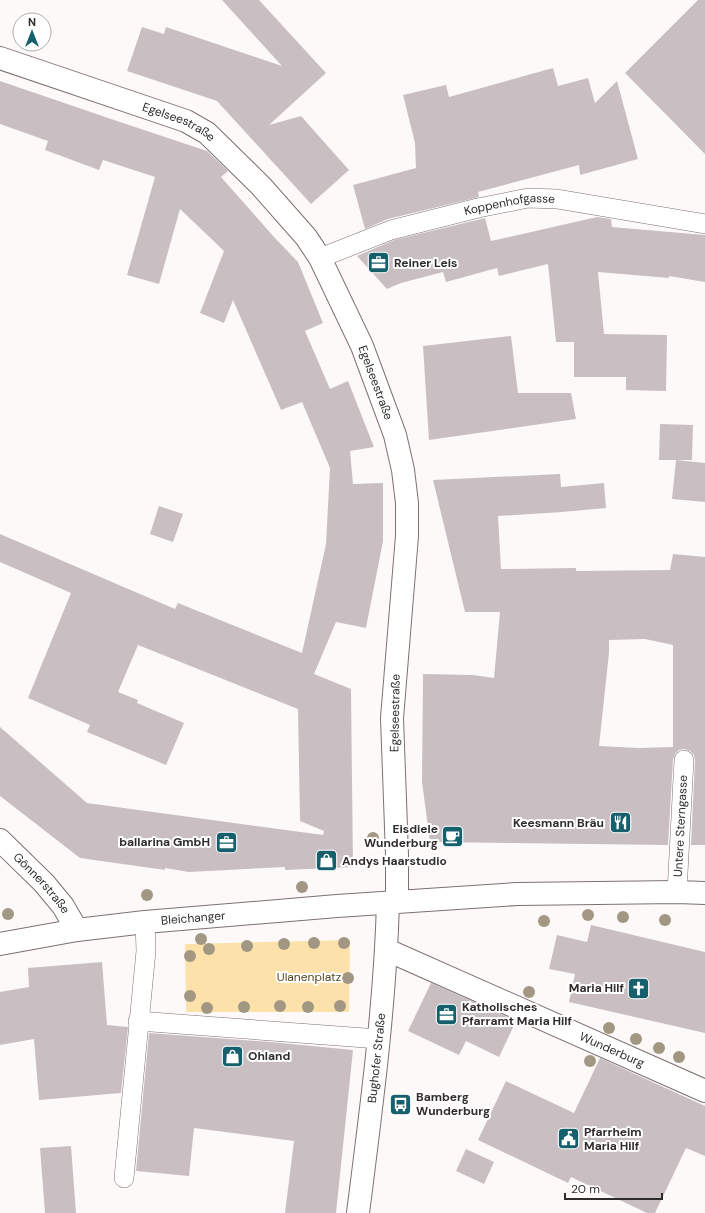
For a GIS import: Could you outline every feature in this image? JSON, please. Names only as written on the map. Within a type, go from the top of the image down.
[{"type":"street","name":"Egelseestraße","points":[[0,58],[186,121],[207,132],[261,186],[306,238],[320,258],[362,346],[396,434],[404,470],[407,503],[407,536],[392,718],[397,856],[392,903]]},
{"type":"street","name":"Gönnerstraße","points":[[0,840],[44,883],[63,906],[77,930]]},
{"type":"street","points":[[392,903],[517,894],[705,893]]},
{"type":"street","name":"Bleichanger","points":[[0,944],[77,930],[145,922],[252,912],[392,903]]},
{"type":"street","name":"Bughofer Straße","points":[[358,1213],[379,1039],[392,903]]},
{"type":"street","name":"Wunderburg","points":[[387,950],[705,1092]]},
{"type":"lane","name":"Koppenhofgasse","points":[[320,258],[391,230],[478,208],[528,198],[556,199],[705,224]]},
{"type":"lane","name":"Untere Sterngasse","points":[[677,892],[684,760]]},
{"type":"lane","points":[[124,1178],[138,1021],[146,951],[145,922]]},
{"type":"lane","points":[[138,1021],[379,1039]]},
{"type":"green space","name":"Ulanenplatz","points":[[350,940],[349,1012],[186,1012],[185,944]]},
{"type":"building","points":[[222,0],[259,0],[326,73],[269,125],[301,116],[349,170],[311,204],[217,101],[127,71],[142,27],[164,34],[166,27],[282,66]]},
{"type":"building","points":[[698,0],[705,0],[705,154],[625,73]]},
{"type":"building","points":[[553,68],[558,86],[588,78],[595,103],[617,81],[638,159],[580,175],[579,165],[478,192],[479,197],[388,219],[365,229],[353,185],[416,168],[415,143],[403,95],[446,85],[449,97]]},
{"type":"building","points":[[0,81],[207,151],[228,171],[221,177],[298,262],[323,323],[305,331],[330,389],[348,381],[374,447],[350,451],[353,484],[383,483],[383,541],[366,628],[336,622],[314,674],[351,689],[353,867],[285,870],[285,867],[189,872],[80,858],[0,796],[0,727],[87,803],[323,835],[324,831],[300,821],[298,709],[138,645],[118,692],[138,700],[137,703],[184,723],[166,765],[87,732],[90,725],[28,698],[71,593],[0,562],[0,534],[175,609],[178,603],[302,653],[326,544],[330,468],[302,402],[281,410],[233,300],[224,323],[200,313],[224,251],[180,209],[159,284],[127,275],[155,177],[103,160],[99,170],[45,150],[48,141],[0,124]]},
{"type":"building","points":[[597,217],[611,219],[612,227],[705,235],[705,282],[669,276],[669,278],[598,272],[604,334],[667,335],[666,391],[626,390],[626,377],[574,377],[574,342],[556,342],[548,264],[499,276],[497,268],[446,282],[443,272],[401,283],[387,289],[357,256],[394,240],[485,218],[491,241]]},
{"type":"building","points":[[511,336],[518,393],[571,393],[576,419],[429,440],[423,346]]},
{"type":"building","points":[[660,424],[693,425],[692,460],[659,460]]},
{"type":"building","points":[[676,460],[705,463],[705,502],[672,499]]},
{"type":"building","points":[[560,474],[561,487],[604,483],[606,508],[498,516],[501,569],[576,568],[576,571],[670,570],[673,554],[705,557],[705,845],[691,845],[695,761],[694,755],[690,751],[684,749],[679,750],[673,759],[668,845],[430,842],[422,782],[423,674],[473,675],[494,678],[500,612],[465,612],[433,480]],"holes":[[[645,639],[673,645],[673,747],[639,748],[599,746],[609,653],[609,640]]]},
{"type":"building","points":[[159,506],[183,514],[173,542],[150,534]]},
{"type":"building","name":"Maria Hilf","points":[[591,925],[705,952],[705,1033],[569,1002],[575,974],[549,969],[557,935],[587,942]]},
{"type":"building","points":[[102,962],[107,1025],[128,1027],[121,1093],[39,1100],[34,1039],[0,1045],[0,992],[29,987],[28,968]]},
{"type":"building","points":[[431,983],[516,1021],[499,1057],[466,1041],[459,1055],[408,1031]]},
{"type":"building","points":[[149,1033],[353,1050],[336,1213],[285,1213],[294,1141],[194,1128],[189,1176],[136,1171]]},
{"type":"building","points":[[600,1058],[705,1106],[705,1156],[686,1148],[655,1213],[647,1213],[571,1177],[568,1183],[478,1140],[506,1081],[574,1113]]},
{"type":"building","points":[[71,1146],[76,1213],[45,1213],[40,1148]]},
{"type":"building","points":[[466,1149],[494,1162],[484,1184],[456,1171]]},
{"type":"place","name":"Reiner Leis","points":[[379,263]]},
{"type":"place","name":"Keesmann Bräu","points":[[620,823]]},
{"type":"place","name":"Eisdiele Wunderburg","points":[[453,836]]},
{"type":"place","name":"ballarina GmbH","points":[[226,842]]},
{"type":"place","name":"Andys Haarstudio","points":[[326,861]]},
{"type":"place","name":"Maria Hilf","points":[[639,988]]},
{"type":"place","name":"Katholisches Pfarramt Maria Hilf","points":[[447,1014]]},
{"type":"place","name":"Ohland","points":[[233,1056]]},
{"type":"place","name":"Bamberg Wunderburg","points":[[400,1104]]},
{"type":"place","name":"Pfarrheim Maria Hilf","points":[[568,1139]]}]
